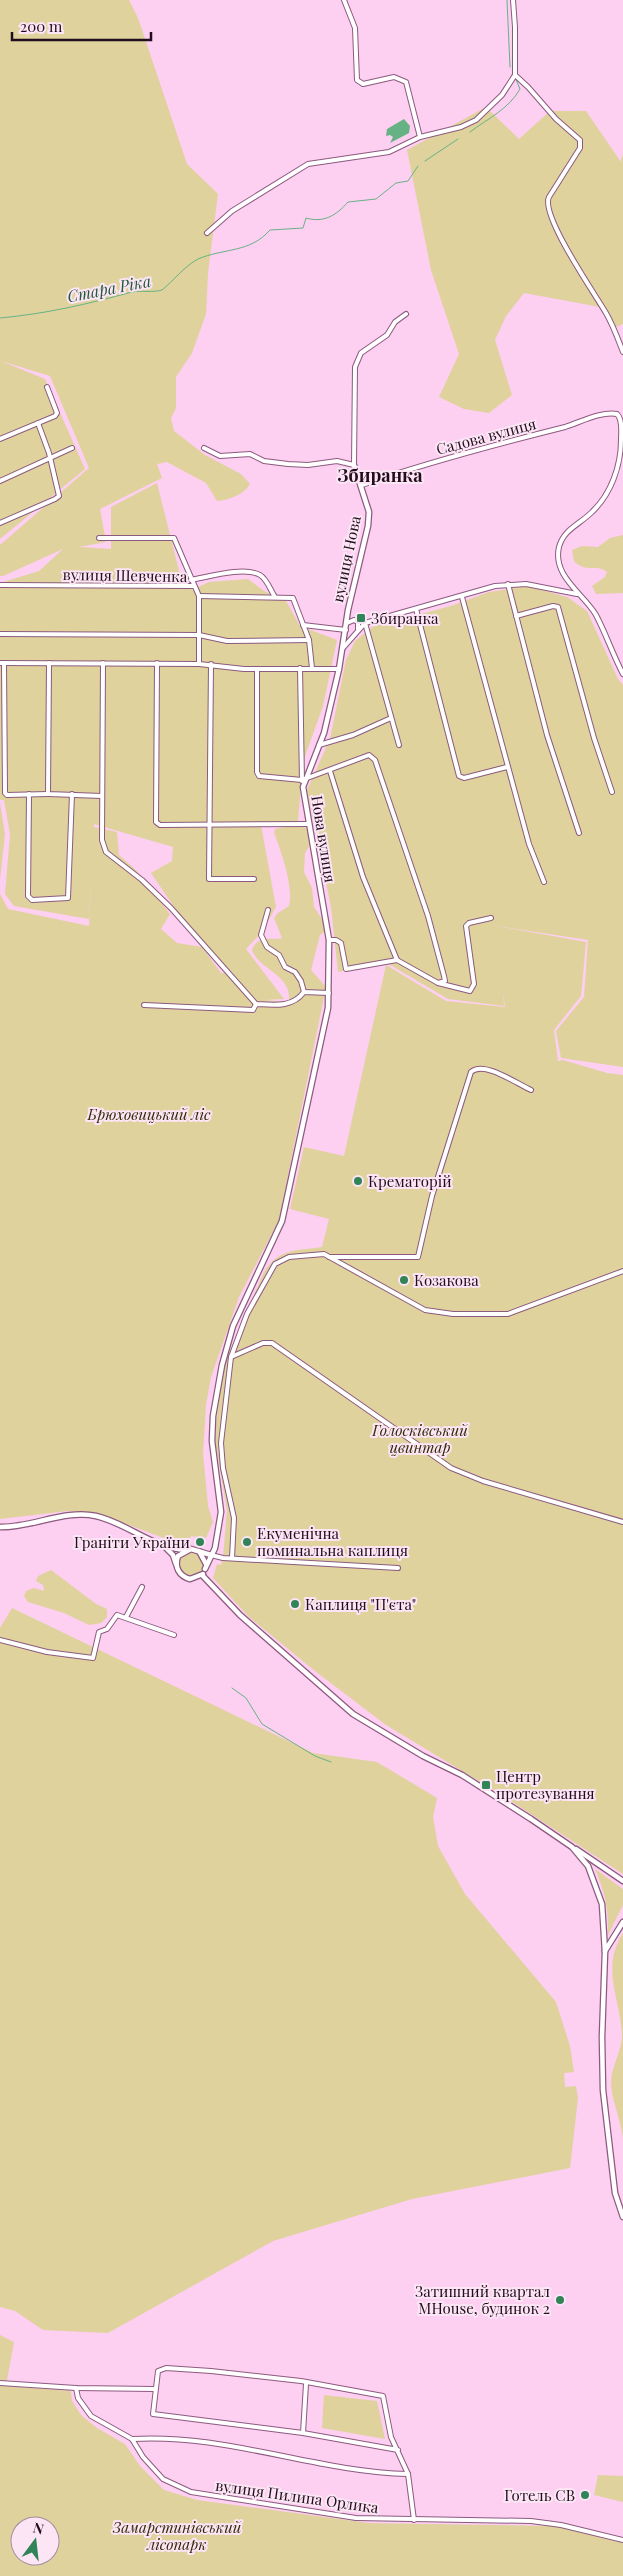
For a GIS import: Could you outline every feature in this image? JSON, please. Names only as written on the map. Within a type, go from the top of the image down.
[{"type":"street","points":[[344,0],[355,28],[357,80],[363,84],[394,77],[406,82],[420,137]]},
{"type":"street","points":[[207,233],[232,211],[308,164],[389,152],[420,137],[461,127],[476,120],[502,95],[514,75],[515,28],[513,0]]},
{"type":"street","points":[[514,75],[528,87],[556,119],[580,140],[580,148],[549,198],[547,206],[566,250],[607,315],[623,352]]},
{"type":"street","name":"вулиця Нова","points":[[345,632],[368,526],[369,512],[362,484],[354,465],[355,367],[361,353],[387,335],[395,322],[406,314]]},
{"type":"street","points":[[0,440],[58,413],[47,387]]},
{"type":"street","name":"Садова вулиця","points":[[362,484],[437,460],[609,413],[617,414],[622,422]]},
{"type":"street","points":[[622,422],[621,451],[616,473],[609,489],[592,512],[564,534],[558,558],[563,573],[577,594],[595,614],[623,674]]},
{"type":"street","points":[[0,523],[59,496],[50,458],[38,423]]},
{"type":"street","points":[[0,481],[72,448]]},
{"type":"street","points":[[204,448],[220,456],[250,454],[264,461],[288,464],[308,465],[337,461],[354,465]]},
{"type":"street","points":[[99,538],[174,538],[194,586]]},
{"type":"street","points":[[191,580],[252,572],[262,576],[275,597]]},
{"type":"street","points":[[347,623],[354,620],[365,623],[508,584],[526,584],[577,594]]},
{"type":"street","points":[[508,584],[547,735],[578,833]]},
{"type":"street","name":"вулиця Шевченка","points":[[0,585],[194,586],[199,596],[293,598],[303,625]]},
{"type":"street","points":[[199,596],[199,664]]},
{"type":"street","points":[[462,597],[507,767],[535,863],[544,882]]},
{"type":"street","points":[[516,616],[553,606],[558,607],[594,738],[612,792]]},
{"type":"street","points":[[416,609],[459,776],[464,778],[507,767]]},
{"type":"street","points":[[348,613],[358,628]]},
{"type":"street","points":[[365,623],[399,745]]},
{"type":"street","name":"Нова вулиця","points":[[343,648],[358,628],[365,623]]},
{"type":"street","points":[[303,625],[345,632],[352,636]]},
{"type":"street","points":[[303,625],[309,640],[312,668]]},
{"type":"street","name":"Нова вулиця","points":[[205,1569],[211,1555],[221,1512],[212,1441],[213,1416],[222,1364],[237,1317],[282,1221],[328,1008],[330,993],[329,940],[303,787],[304,779],[319,745],[339,669],[345,632]]},
{"type":"street","points":[[0,634],[199,635],[228,641],[309,640]]},
{"type":"street","points":[[102,796],[72,794],[8,795],[5,793],[2,775],[2,663],[211,664],[257,669],[339,669]]},
{"type":"street","points":[[48,794],[49,663]]},
{"type":"street","points":[[103,663],[102,840],[106,852],[142,880],[171,908],[256,1004],[280,1005],[298,1001],[304,992],[301,981],[295,972],[285,967],[279,955],[267,947],[261,935],[268,910]]},
{"type":"street","points":[[157,664],[156,822],[160,825],[308,824]]},
{"type":"street","points":[[211,664],[209,879],[254,879]]},
{"type":"street","points":[[300,668],[304,779]]},
{"type":"street","points":[[257,669],[257,772],[259,776],[304,779],[330,771],[369,755],[375,760],[428,916],[445,980],[438,983]]},
{"type":"street","points":[[319,745],[353,735],[391,718]]},
{"type":"street","points":[[330,771],[363,876],[397,960],[438,983],[466,991],[472,989],[472,962],[466,926],[468,923],[491,918]]},
{"type":"street","points":[[29,794],[28,896],[30,899],[40,900],[65,899],[68,896],[72,794]]},
{"type":"street","points":[[329,940],[336,940],[341,943],[346,969],[397,960]]},
{"type":"street","points":[[304,992],[330,993]]},
{"type":"street","points":[[144,1005],[253,1010],[256,1004]]},
{"type":"street","points":[[328,1257],[418,1257],[432,1196],[471,1072],[478,1068],[490,1069],[531,1090]]},
{"type":"street","points":[[232,1558],[234,1518],[223,1468],[221,1443],[231,1357],[247,1314],[275,1264],[289,1257],[319,1254],[328,1257],[425,1310],[453,1314],[508,1314],[621,1272]]},
{"type":"street","points":[[231,1357],[263,1343],[272,1343],[451,1468],[483,1481],[623,1522]]},
{"type":"street","points":[[0,1527],[66,1517],[96,1516],[163,1546],[199,1551],[211,1555],[232,1558],[398,1568]]},
{"type":"street","points":[[163,1546],[173,1555],[176,1566],[185,1578],[195,1578],[202,1575],[206,1559],[199,1551]]},
{"type":"street","points":[[176,1566],[178,1556],[186,1550]]},
{"type":"street","points":[[202,1575],[240,1615],[320,1687],[358,1718],[423,1756],[462,1775],[623,1881]]},
{"type":"street","points":[[126,1617],[142,1587]]},
{"type":"street","points":[[0,1640],[47,1652],[93,1658],[98,1632],[108,1629],[117,1615],[174,1635]]},
{"type":"street","points":[[572,1846],[588,1866],[602,1904],[605,1952],[602,2037],[603,2090],[615,2194],[623,2217]]},
{"type":"street","points":[[605,1952],[623,1922]]},
{"type":"street","points":[[398,2450],[303,2433],[153,2414],[158,2371],[166,2368],[211,2371],[383,2396],[391,2437],[398,2450],[408,2474],[414,2520]]},
{"type":"street","points":[[0,2382],[76,2388],[155,2389]]},
{"type":"street","points":[[303,2433],[306,2384]]},
{"type":"street","points":[[76,2388],[78,2398],[91,2416],[132,2439],[194,2442],[371,2472],[408,2474]]},
{"type":"street","name":"вулиця Пилипа Орлика","points":[[132,2439],[158,2476],[171,2485],[191,2492],[341,2516],[414,2520],[530,2521],[560,2525],[623,2540]]},
{"type":"green space","name":"Брюховицький ліс","points":[[0,0],[129,0],[138,18],[187,164],[218,194],[208,273],[206,314],[192,353],[176,377],[176,408],[171,418],[174,431],[205,455],[241,474],[250,484],[244,491],[235,496],[217,501],[206,483],[167,462],[157,464],[162,478],[100,509],[106,542],[79,547],[111,549],[111,507],[157,483],[179,571],[192,590],[209,582],[248,579],[264,591],[286,601],[300,626],[337,640],[323,706],[303,762],[298,821],[261,825],[276,907],[261,933],[246,949],[284,999],[265,1000],[286,1002],[289,999],[285,983],[255,956],[252,949],[259,941],[282,938],[274,918],[289,906],[290,889],[283,859],[274,833],[275,829],[294,825],[303,826],[307,829],[310,845],[305,853],[304,872],[312,888],[314,907],[322,919],[325,931],[320,935],[311,970],[326,987],[279,1220],[239,1297],[211,1377],[206,1405],[203,1453],[208,1506],[213,1522],[206,1538],[191,1536],[190,1542],[177,1543],[97,1513],[68,1511],[0,1519],[0,894],[8,909],[89,926],[92,866],[89,919],[14,906],[5,894],[10,834],[4,800],[0,800],[0,583],[39,571],[63,549],[0,576],[0,545],[89,468],[50,376],[1,361],[45,379],[85,469],[0,539]],"holes":[[[94,824],[173,847],[172,861],[151,873],[183,920],[231,972],[221,973],[202,947],[177,943],[161,929],[170,914],[136,870],[119,855],[117,832],[94,827]]]},
{"type":"green space","points":[[486,107],[519,139],[550,111],[586,111],[621,162],[623,153],[623,324],[616,327],[600,307],[524,293],[506,316],[495,340],[512,395],[489,413],[464,409],[439,397],[459,354],[431,270],[407,150]]},
{"type":"green space","points":[[623,535],[623,593],[596,594],[592,586],[605,577],[607,572],[599,568],[587,568],[578,565],[574,561],[572,550],[582,546],[598,547],[610,538]]},
{"type":"green space","name":"Голосківський цвинтар","points":[[527,586],[567,597],[587,611],[618,679],[623,685],[623,1067],[561,1058],[556,1031],[584,997],[588,940],[491,925],[586,942],[581,996],[554,1030],[558,1061],[563,1060],[607,1073],[623,1075],[623,1874],[497,1792],[386,1725],[315,1671],[249,1617],[213,1578],[217,1564],[221,1565],[223,1558],[227,1510],[215,1441],[218,1401],[225,1362],[264,1272],[270,1264],[289,1252],[322,1247],[329,1219],[290,1209],[304,1147],[344,1156],[386,965],[446,1001],[505,1007],[503,992],[504,1006],[448,999],[387,963],[338,972],[331,907],[307,790],[330,739],[346,660],[355,641],[372,627],[451,606],[489,592]]},
{"type":"green space","points":[[0,803],[5,834],[0,880]]},
{"type":"green space","points":[[191,1550],[201,1554],[205,1564],[201,1574],[191,1578],[181,1574],[177,1564],[181,1554]]},
{"type":"green space","points":[[51,1570],[96,1604],[107,1609],[107,1617],[101,1623],[89,1625],[64,1613],[28,1602],[24,1596],[26,1591],[34,1588],[44,1591],[43,1585],[36,1581],[38,1576]]},
{"type":"green space","points":[[12,1608],[313,1753],[377,1762],[437,1798],[433,1817],[438,1846],[465,1894],[556,2002],[570,2046],[574,2072],[564,2073],[565,2087],[576,2086],[578,2098],[570,2168],[412,2199],[273,2241],[108,2333],[43,2330],[15,2311],[0,2307],[0,1628]]},
{"type":"green space","points":[[595,1869],[623,1889],[623,1905],[608,1935],[606,1901]]},
{"type":"green space","points":[[623,1933],[623,2138],[611,2081],[622,2039],[612,1970],[613,1958]]},
{"type":"green space","name":"Замарстинівський лісопарк","points":[[0,2335],[14,2342],[6,2386],[71,2391],[72,2401],[81,2415],[97,2428],[125,2444],[140,2466],[164,2490],[197,2500],[369,2523],[555,2526],[623,2543],[623,2576],[0,2576]]},
{"type":"green space","points":[[324,2395],[377,2401],[385,2439],[322,2428]]},
{"type":"green space","points":[[598,2475],[623,2476],[623,2502],[594,2495]]},
{"type":"shaded area","points":[[404,119],[410,126],[409,133],[390,143],[393,137],[390,135],[386,136],[387,129]]},
{"type":"waterway","name":"Стара Ріка","points":[[507,0],[510,67]]},
{"type":"waterway","name":"Стара Ріка","points":[[470,132],[504,108],[515,96],[520,89],[515,77]]},
{"type":"waterway","name":"Стара Ріка","points":[[425,161],[458,139]]},
{"type":"waterway","name":"Стара Ріка","points":[[0,318],[66,308],[132,292],[162,290],[184,269],[198,259],[254,243],[270,230],[303,228],[306,218],[324,219],[334,215],[348,202],[376,199],[396,183],[408,181],[418,166]]},
{"type":"waterway","points":[[232,1688],[246,1698],[262,1724],[315,1756],[331,1762]]},
{"type":"place","name":"Збиранка","points":[[361,618]]},
{"type":"place","name":"Крематорій","points":[[358,1181]]},
{"type":"place","name":"Козакова","points":[[404,1280]]},
{"type":"place","name":"Граніти України","points":[[200,1542]]},
{"type":"place","name":"Екуменічна поминальна каплиця","points":[[247,1542]]},
{"type":"place","name":"Каплиця \"П'єта\"","points":[[295,1604]]},
{"type":"place","name":"Центр протезування","points":[[486,1785]]},
{"type":"place","name":"Затишний квартал MHouse, будинок 2","points":[[560,2300]]},
{"type":"place","name":"Готель СВ","points":[[585,2495]]},
{"type":"district","name":"Збиранка","points":[[380,475]]}]
